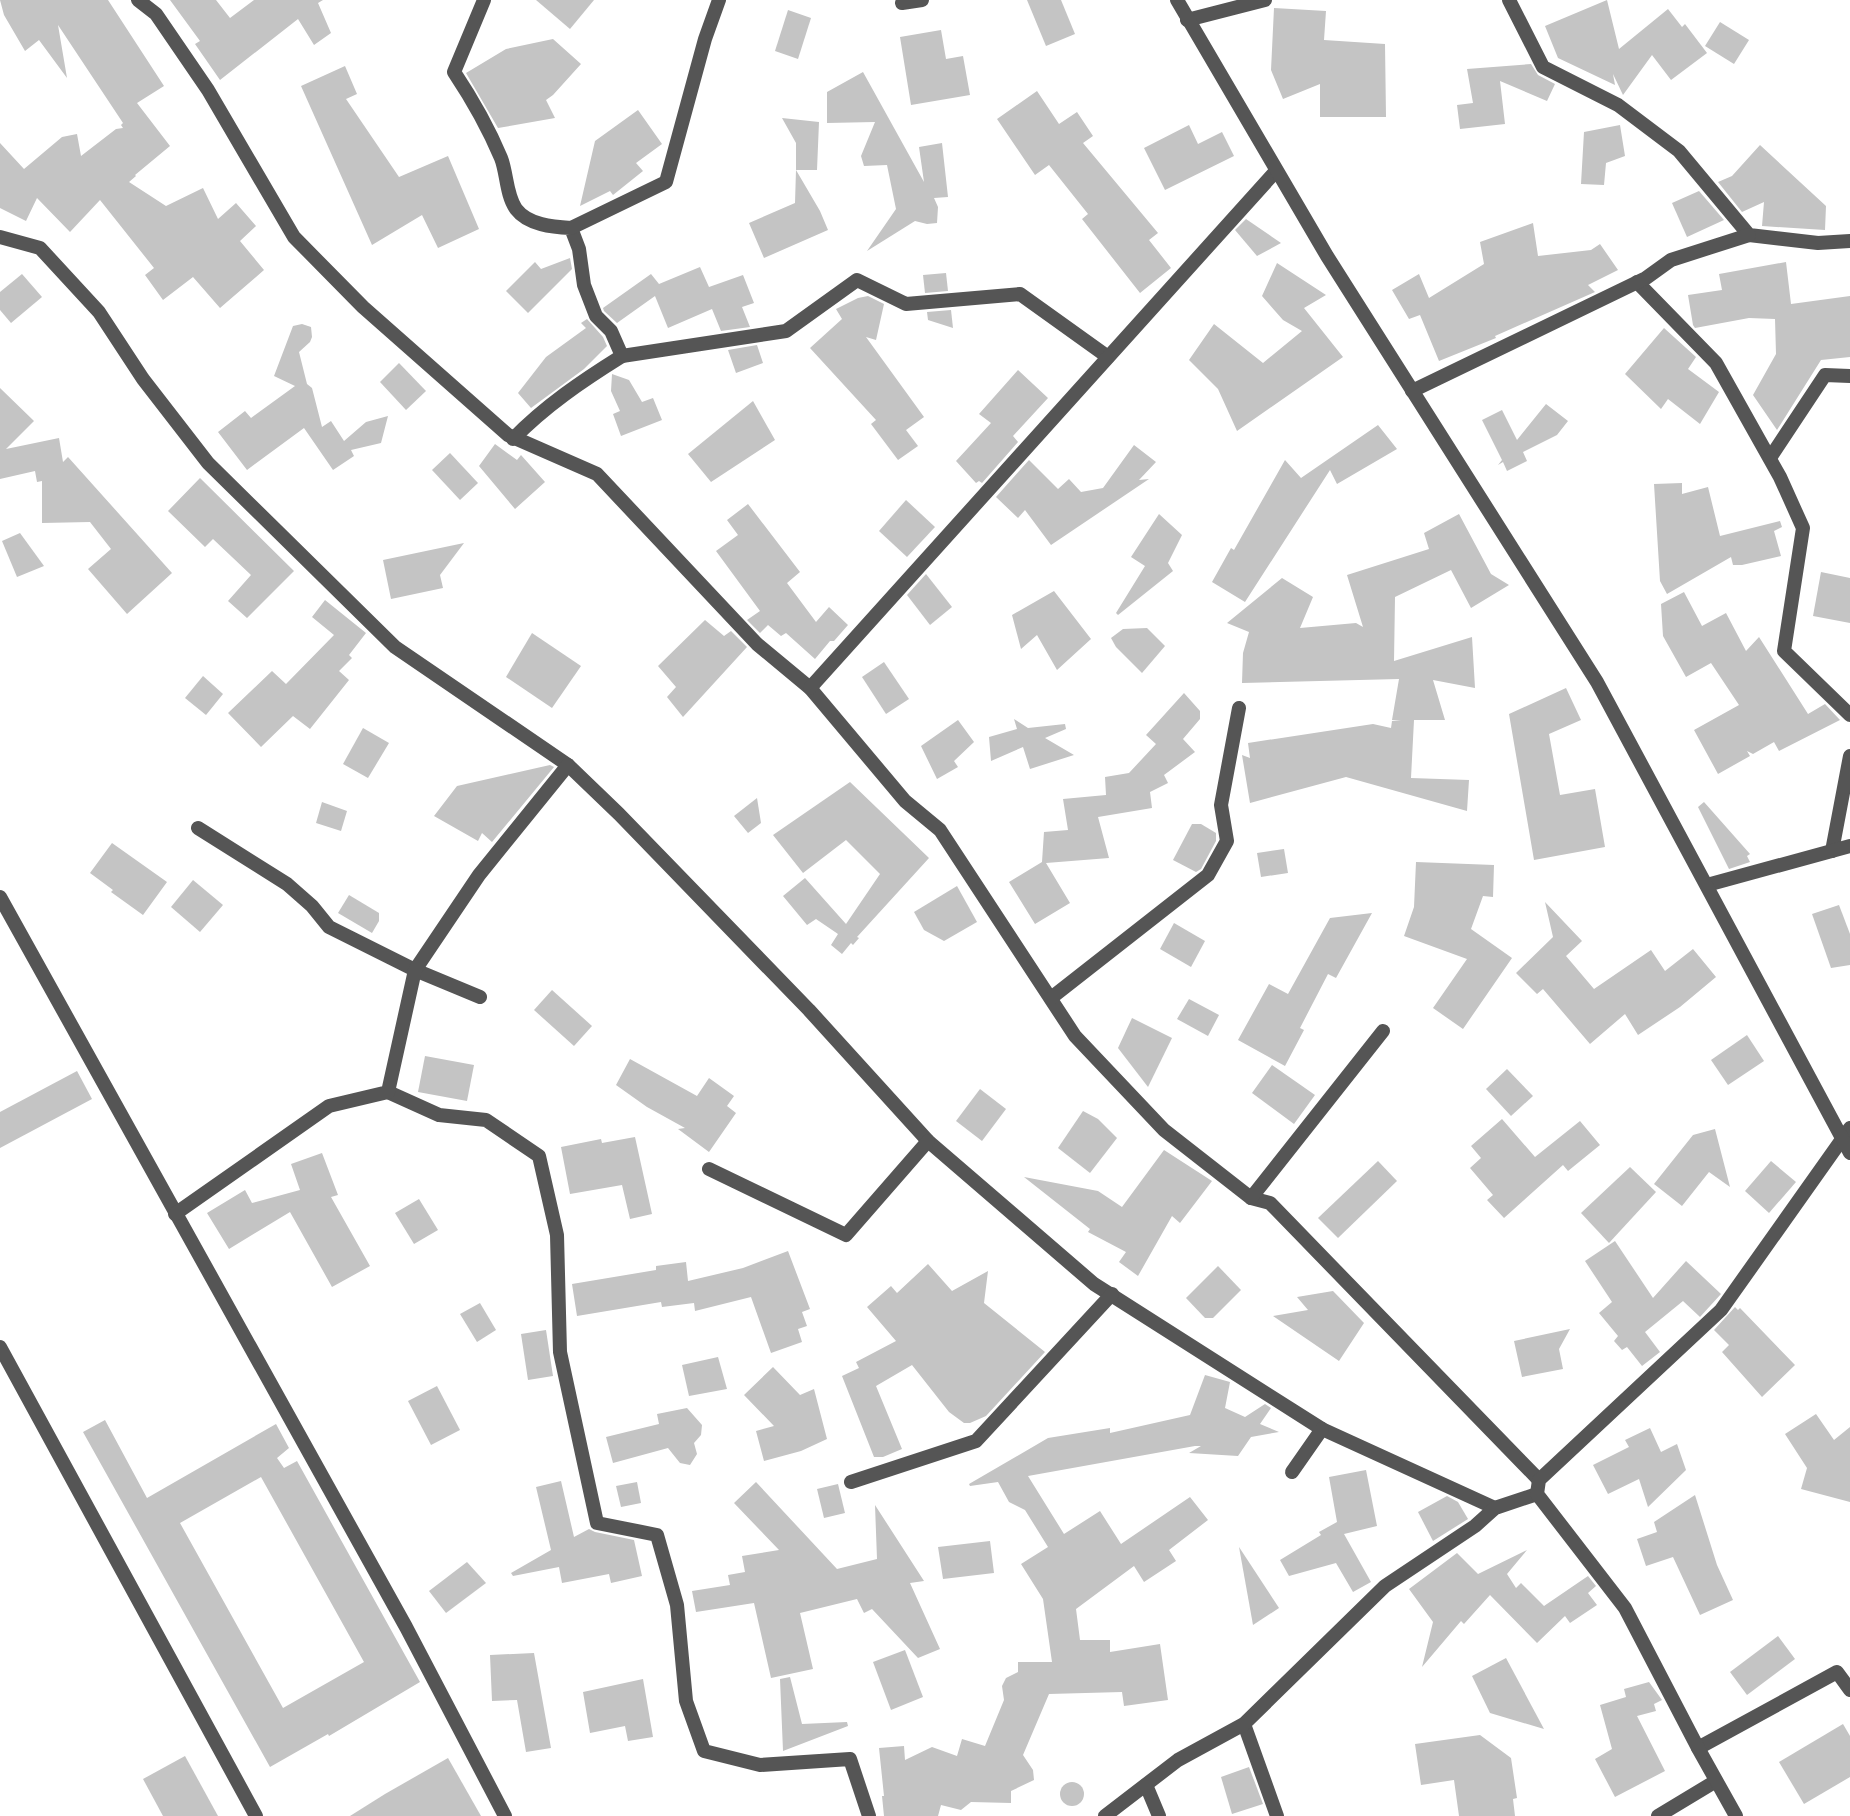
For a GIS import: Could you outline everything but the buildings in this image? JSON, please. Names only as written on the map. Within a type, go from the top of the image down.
[{"type":"street","points":[[138,0],[156,14],[208,90],[294,237],[363,307],[513,439],[597,474],[757,643],[810,688],[905,801],[940,830],[1075,1035],[1164,1130],[1251,1198],[1270,1203],[1538,1487],[1625,1608],[1736,1816]]},
{"type":"street","points":[[484,0],[454,72],[475,105],[502,160],[508,188],[517,210],[542,226],[571,228],[666,181],[705,39],[719,0]]},
{"type":"street","points":[[902,4],[922,0]]},
{"type":"street","points":[[1177,0],[1276,172],[1597,682],[1846,1133],[1850,1153]]},
{"type":"street","points":[[1188,20],[1265,0]]},
{"type":"street","points":[[1509,0],[1543,68],[1618,105],[1679,151],[1749,235]]},
{"type":"street","points":[[810,688],[1276,172]]},
{"type":"street","points":[[571,228],[579,249],[584,285],[596,316],[611,331],[621,356]]},
{"type":"street","points":[[1412,391],[1637,282],[1671,260],[1749,235],[1818,243],[1850,241]]},
{"type":"street","points":[[0,237],[40,248],[99,312],[143,379],[208,463],[395,647],[568,765],[809,1010],[928,1141],[1094,1284],[1322,1429],[1495,1508]]},
{"type":"street","points":[[513,439],[534,417],[569,389],[621,356],[786,331],[857,280],[906,304],[1020,294],[1108,357]]},
{"type":"street","points":[[1637,282],[1716,363],[1770,458],[1803,528],[1784,651],[1850,715]]},
{"type":"street","points":[[1770,458],[1825,376],[1850,376]]},
{"type":"street","points":[[1051,998],[1209,875],[1227,841],[1221,805],[1239,708]]},
{"type":"street","points":[[1832,851],[1850,756]]},
{"type":"street","points":[[388,1092],[415,970],[479,875],[568,765]]},
{"type":"street","points":[[198,828],[287,884],[312,906],[329,927],[415,970],[480,996]]},
{"type":"street","points":[[1707,885],[1850,846]]},
{"type":"street","points":[[0,897],[406,1627],[505,1816]]},
{"type":"street","points":[[1251,1198],[1383,1031]]},
{"type":"street","points":[[175,1214],[329,1107],[388,1092],[439,1115],[486,1120],[539,1156],[557,1235],[560,1352],[597,1523],[657,1535],[677,1605],[686,1701],[704,1751],[760,1765],[850,1759],[869,1816]]},
{"type":"street","points":[[1105,1816],[1178,1760],[1244,1724],[1385,1586],[1475,1526],[1495,1508],[1538,1487],[1721,1310],[1846,1133]]},
{"type":"street","points":[[709,1169],[846,1235],[928,1141]]},
{"type":"street","points":[[851,1482],[976,1441],[1112,1294]]},
{"type":"street","points":[[0,1347],[256,1816]]},
{"type":"street","points":[[1293,1472],[1322,1429]]},
{"type":"street","points":[[1698,1748],[1837,1672],[1850,1690]]},
{"type":"street","points":[[1244,1724],[1277,1816]]},
{"type":"street","points":[[1658,1816],[1716,1782]]},
{"type":"street","points":[[1146,1785],[1159,1816]]}]
